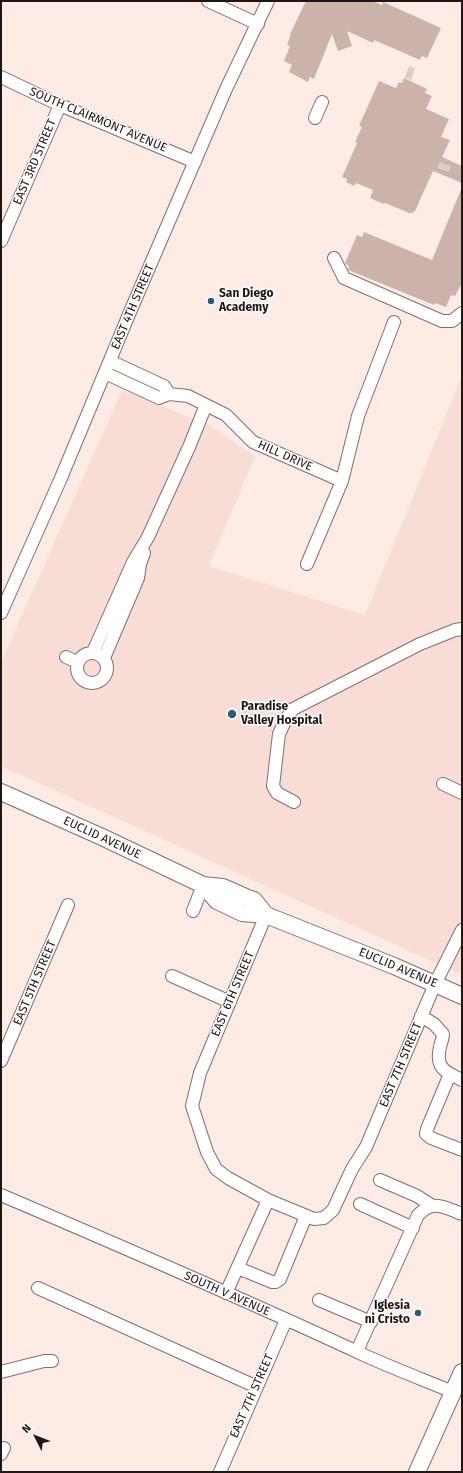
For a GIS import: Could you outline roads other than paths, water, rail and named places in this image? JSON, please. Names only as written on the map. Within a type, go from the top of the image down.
[{"type":"main road","name":"EUCLID AVENUE","points":[[1,792],[102,837],[203,885],[223,887],[254,900],[266,916],[394,966],[462,996]]},
{"type":"main road","points":[[417,1472],[462,1372]]},
{"type":"street","points":[[208,1],[258,24]]},
{"type":"street","name":"EAST 4TH STREET","points":[[1,614],[61,478],[230,81],[268,1]]},
{"type":"street","name":"SOUTH CLAIRMONT AVENUE","points":[[1,77],[60,105],[195,162]]},
{"type":"street","points":[[315,118],[322,102]]},
{"type":"street","name":"EAST 3RD STREET","points":[[1,241],[60,105]]},
{"type":"street","points":[[334,258],[344,278],[442,321],[452,321],[462,313]]},
{"type":"street","points":[[307,564],[342,481],[358,416],[394,322]]},
{"type":"street","points":[[110,361],[164,386],[169,394]]},
{"type":"street","name":"HILL DRIVE","points":[[105,373],[159,398],[169,394],[188,396],[226,415],[253,442],[342,481]]},
{"type":"street","points":[[93,652],[133,562],[148,537],[189,447],[206,405]]},
{"type":"street","points":[[104,658],[138,578],[140,564],[148,537]]},
{"type":"street","points":[[294,802],[277,793],[273,786],[280,734],[286,719],[293,709],[420,644],[455,630],[462,629]]},
{"type":"street","points":[[93,652],[104,658],[107,671],[101,680],[97,682],[87,682],[82,680],[77,671],[77,662],[83,655],[93,652]]},
{"type":"street","points":[[66,657],[77,662]]},
{"type":"street","points":[[443,784],[462,793]]},
{"type":"street","points":[[192,912],[203,885]]},
{"type":"street","name":"EAST 5TH STREET","points":[[1,1061],[68,905]]},
{"type":"street","name":"EAST 6TH STREET","points":[[266,916],[200,1073],[192,1106],[207,1152],[216,1169],[228,1178],[268,1200]]},
{"type":"street","name":"EAST 7TH STREET","points":[[268,1200],[314,1219],[324,1218],[333,1210],[352,1168],[366,1147],[435,984],[462,930]]},
{"type":"street","points":[[172,976],[230,1002]]},
{"type":"street","points":[[421,1016],[434,1024],[443,1034],[439,1061],[446,1072],[462,1080]]},
{"type":"street","points":[[450,1074],[426,1134],[431,1138],[462,1150]]},
{"type":"street","points":[[380,1180],[417,1196],[431,1206]]},
{"type":"street","name":"SOUTH V AVENUE","points":[[1,1195],[453,1392]]},
{"type":"street","points":[[226,1293],[268,1200]]},
{"type":"street","points":[[360,1204],[412,1228]]},
{"type":"street","points":[[356,1351],[371,1322],[418,1215],[424,1209],[431,1206],[439,1206],[462,1214]]},
{"type":"street","points":[[238,1268],[272,1282],[276,1282],[280,1278],[306,1216]]},
{"type":"street","points":[[38,1288],[257,1387]]},
{"type":"street","points":[[319,1300],[371,1322]]},
{"type":"street","name":"EAST 7TH STREET","points":[[220,1472],[286,1320]]},
{"type":"street","points":[[1,1372],[44,1361],[52,1361]]},
{"type":"tunnel","points":[[407,72],[413,74]]},
{"type":"tunnel","points":[[443,170],[445,164]]},
{"type":"place","name":"San Diego Academy","points":[[211,301]]},
{"type":"place","name":"Paradise Valley Hospital","points":[[232,714]]},
{"type":"place","name":"Iglesia ni Cristo","points":[[418,1313]]}]
